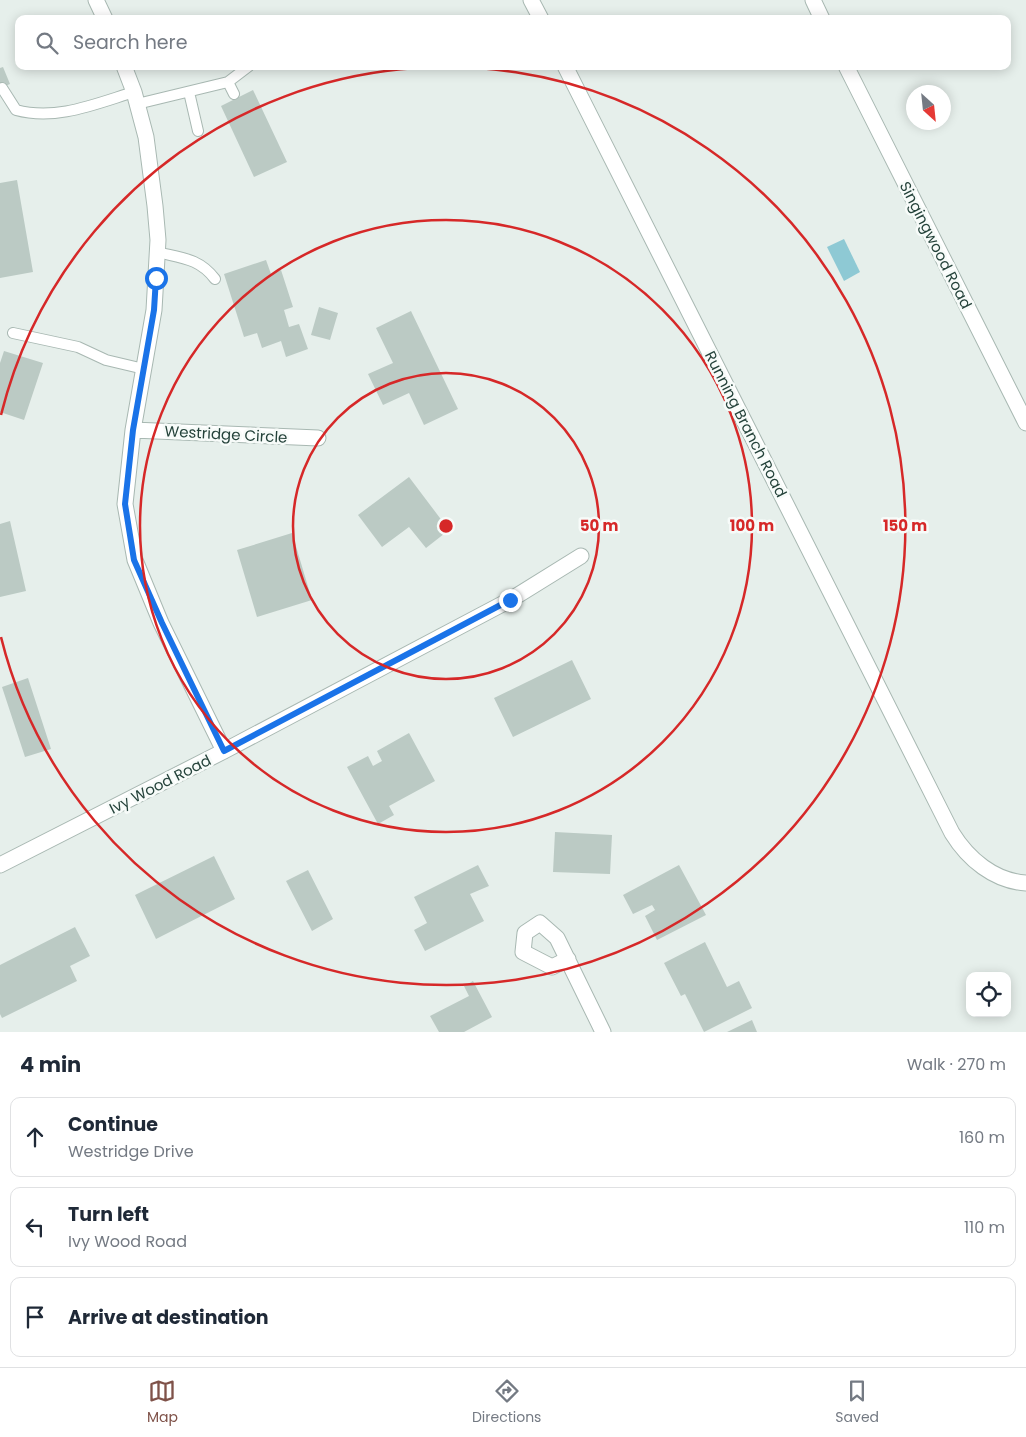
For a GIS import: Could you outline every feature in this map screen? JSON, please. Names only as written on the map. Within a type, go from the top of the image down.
[{"type":"street","points":[[96,0],[103,15]]},
{"type":"street","points":[[531,0],[539,15]]},
{"type":"street","points":[[813,0],[820,15]]},
{"type":"street","points":[[125,70],[146,137],[156,206],[157,252],[154,310],[133,430],[125,504],[134,560],[162,623],[224,751]]},
{"type":"street","name":"Running Branch Road","points":[[567,70],[952,833],[970,857],[987,870],[1005,878],[1026,883]]},
{"type":"street","name":"Singingwood Road","points":[[848,70],[1026,423]]},
{"type":"street","name":"Westridge Circle","points":[[133,430],[318,438]]},
{"type":"street","name":"Ivy Wood Road","points":[[0,865],[224,751],[510,600],[581,556]]},
{"type":"street","points":[[568,959],[552,967],[523,952],[525,933],[540,924],[557,938],[568,959],[603,1032]]},
{"type":"lane","points":[[2,88],[16,110],[30,114],[58,114],[135,98],[189,92],[228,82],[244,70]]},
{"type":"lane","points":[[228,82],[234,94]]},
{"type":"lane","points":[[189,92],[198,131]]},
{"type":"lane","points":[[157,252],[191,260],[207,268],[215,279]]},
{"type":"lane","points":[[13,333],[78,347],[106,360],[144,369]]},
{"type":"water","points":[[844,239],[860,272],[844,281],[827,247]]},
{"type":"building","points":[[3,67],[10,84],[0,88],[0,68]]},
{"type":"building","points":[[253,90],[287,162],[254,177],[221,106]]},
{"type":"building","points":[[17,180],[33,272],[0,278],[0,183]]},
{"type":"building","points":[[266,260],[271,274],[281,270],[293,307],[284,310],[289,327],[299,324],[308,349],[286,357],[281,341],[262,348],[257,333],[244,337],[224,274]]},
{"type":"building","points":[[319,307],[338,313],[330,340],[311,335]]},
{"type":"building","points":[[411,311],[458,409],[424,425],[409,393],[383,405],[368,374],[393,363],[376,328]]},
{"type":"building","points":[[4,351],[43,363],[24,420],[0,412],[0,363]]},
{"type":"building","points":[[409,477],[449,530],[426,548],[409,527],[382,547],[358,515]]},
{"type":"building","points":[[10,521],[26,591],[0,597],[0,524]]},
{"type":"building","points":[[292,533],[312,600],[257,617],[237,550]]},
{"type":"building","points":[[572,660],[591,699],[513,737],[494,698]]},
{"type":"building","points":[[28,678],[51,749],[25,757],[2,687]]},
{"type":"building","points":[[409,733],[435,781],[389,806],[394,815],[378,824],[347,767],[368,756],[373,766],[382,761],[377,751]]},
{"type":"building","points":[[555,832],[612,835],[610,874],[553,872]]},
{"type":"building","points":[[214,856],[235,899],[156,939],[135,895]]},
{"type":"building","points":[[478,865],[489,886],[470,894],[484,921],[425,951],[414,930],[427,923],[414,897]]},
{"type":"building","points":[[679,865],[706,915],[657,940],[645,916],[655,910],[652,905],[633,914],[623,895]]},
{"type":"building","points":[[308,870],[333,919],[312,931],[286,881]]},
{"type":"building","points":[[75,927],[90,956],[70,966],[77,981],[2,1018],[0,1014],[0,965]]},
{"type":"building","points":[[705,942],[727,987],[739,981],[752,1008],[704,1032],[685,994],[681,996],[664,963]]},
{"type":"building","points":[[473,981],[492,1017],[464,1032],[439,1032],[430,1016],[469,996],[464,986]]},
{"type":"building","points":[[752,1020],[757,1032],[727,1032]]},
{"type":"route","points":[[156,278],[154,310],[133,430],[125,504],[134,560],[162,623],[224,751],[510,600]]}]
